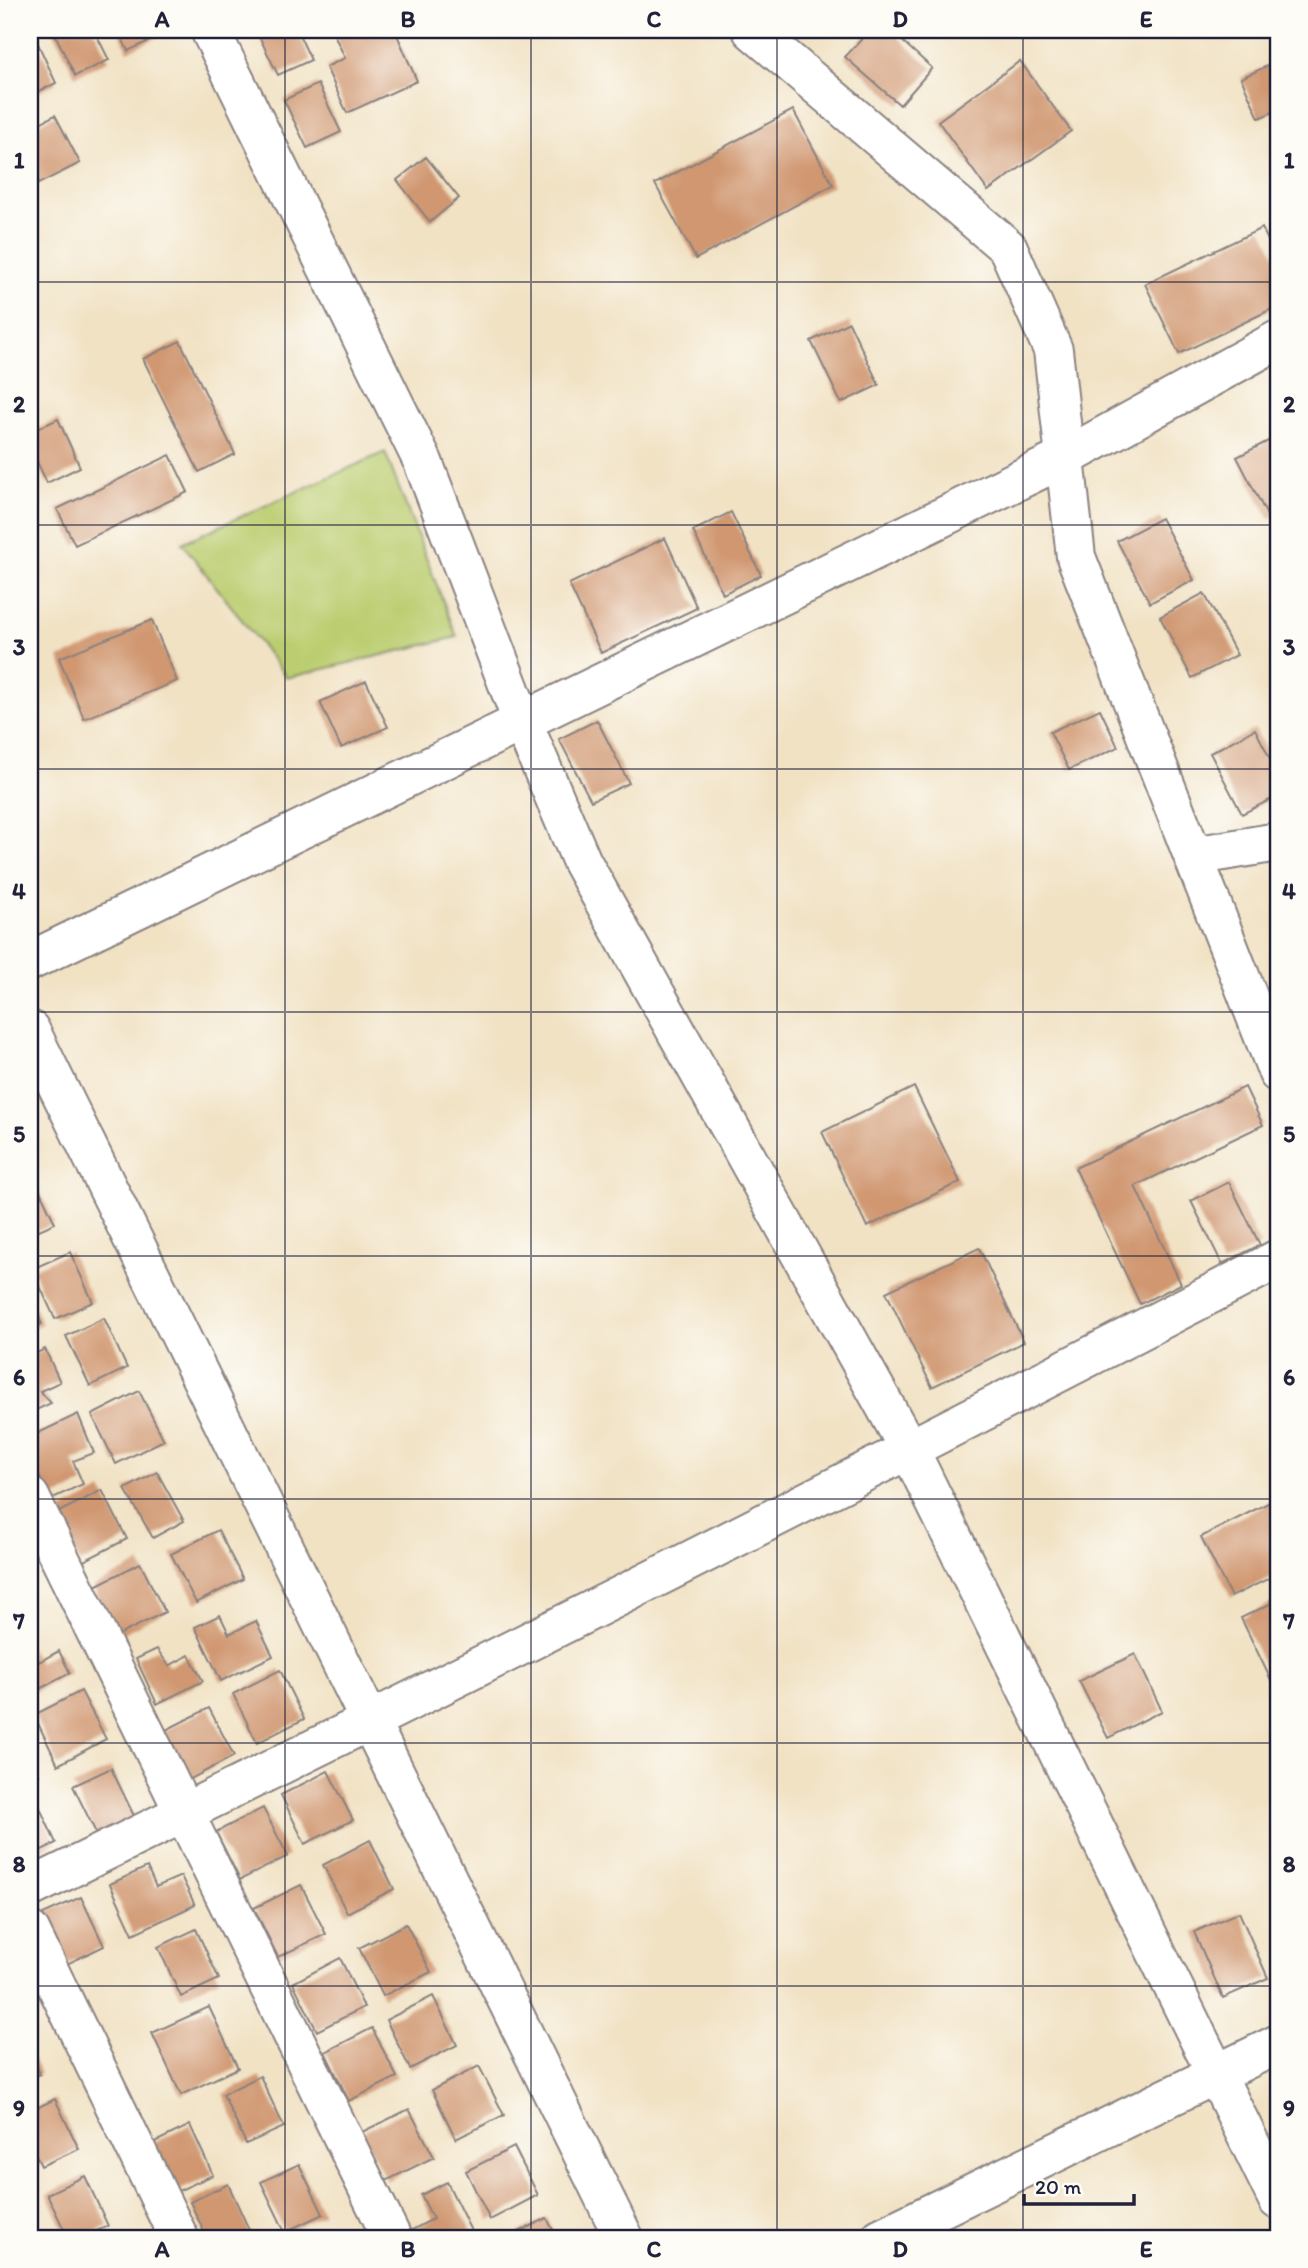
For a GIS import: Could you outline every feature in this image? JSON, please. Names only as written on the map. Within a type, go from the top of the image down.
[{"type":"street","points":[[210,30],[423,462],[522,721],[582,862],[910,1451],[1278,2200]]},
{"type":"street","points":[[752,30],[1009,248],[1053,350],[1076,557],[1278,1073]]},
{"type":"street","points":[[30,961],[1066,457],[1278,340]]},
{"type":"street","points":[[1193,856],[1278,842]]},
{"type":"street","points":[[30,1030],[624,2238]]},
{"type":"street","points":[[30,1888],[372,1721],[910,1451],[1278,1259]]},
{"type":"street","points":[[30,1497],[392,2238]]},
{"type":"street","points":[[30,1931],[179,2238]]},
{"type":"street","points":[[880,2238],[1278,2044]]},
{"type":"green space","points":[[385,452],[457,637],[287,678],[182,543]]},
{"type":"building","points":[[53,30],[94,30],[109,60],[75,76]]},
{"type":"building","points":[[118,30],[159,30],[162,35],[128,51]]},
{"type":"building","points":[[256,30],[297,30],[311,60],[278,75]]},
{"type":"building","points":[[332,30],[395,30],[417,81],[347,113],[326,67],[345,58]]},
{"type":"building","points":[[870,30],[890,30],[932,68],[900,105],[845,57]]},
{"type":"building","points":[[34,35],[56,83],[30,96],[30,37]]},
{"type":"building","points":[[1020,61],[1071,131],[988,191],[938,121]]},
{"type":"building","points":[[1278,61],[1278,110],[1259,118],[1241,78]]},
{"type":"building","points":[[318,84],[341,132],[307,148],[284,100]]},
{"type":"building","points":[[793,110],[833,185],[696,259],[655,184]]},
{"type":"building","points":[[55,115],[80,163],[34,186],[30,179],[30,128]]},
{"type":"building","points":[[426,157],[459,198],[430,222],[397,180]]},
{"type":"building","points":[[1262,228],[1278,261],[1278,306],[1179,354],[1145,284]]},
{"type":"building","points":[[849,322],[879,385],[841,403],[811,341]]},
{"type":"building","points":[[180,341],[235,454],[199,472],[143,359]]},
{"type":"building","points":[[58,419],[80,467],[47,483],[30,447],[30,432]]},
{"type":"building","points":[[1278,436],[1278,514],[1269,519],[1237,457]]},
{"type":"building","points":[[170,455],[188,492],[75,545],[57,509]]},
{"type":"building","points":[[731,512],[761,575],[723,594],[693,531]]},
{"type":"building","points":[[1161,518],[1194,580],[1150,603],[1117,541]]},
{"type":"building","points":[[665,538],[697,608],[601,653],[569,584]]},
{"type":"building","points":[[1204,593],[1237,655],[1192,678],[1160,617]]},
{"type":"building","points":[[152,620],[177,681],[84,719],[59,658]]},
{"type":"building","points":[[366,681],[388,727],[341,748],[320,702]]},
{"type":"building","points":[[1100,709],[1118,747],[1069,770],[1050,732]]},
{"type":"building","points":[[597,720],[629,783],[591,801],[559,739]]},
{"type":"building","points":[[1255,729],[1278,774],[1278,796],[1242,814],[1210,753]]},
{"type":"building","points":[[914,1087],[960,1182],[867,1227],[822,1132]]},
{"type":"building","points":[[1245,1087],[1263,1125],[1135,1186],[1181,1284],[1140,1304],[1075,1168]]},
{"type":"building","points":[[1229,1182],[1260,1245],[1222,1264],[1191,1201]]},
{"type":"building","points":[[39,1189],[55,1223],[30,1234],[30,1194]]},
{"type":"building","points":[[979,1248],[1024,1342],[932,1387],[886,1292]]},
{"type":"building","points":[[70,1252],[93,1302],[55,1319],[32,1269]]},
{"type":"building","points":[[30,1298],[42,1324],[30,1330]]},
{"type":"building","points":[[104,1318],[127,1368],[90,1386],[66,1336]]},
{"type":"building","points":[[45,1349],[60,1382],[40,1391],[51,1403],[30,1413],[30,1356]]},
{"type":"building","points":[[139,1391],[164,1440],[116,1464],[92,1415]]},
{"type":"building","points":[[78,1414],[94,1453],[73,1461],[83,1484],[51,1499],[30,1458],[30,1437]]},
{"type":"building","points":[[157,1472],[184,1521],[153,1538],[125,1489]]},
{"type":"building","points":[[102,1490],[127,1539],[80,1563],[55,1514]]},
{"type":"building","points":[[1278,1498],[1278,1574],[1231,1597],[1201,1537]]},
{"type":"building","points":[[218,1530],[243,1579],[196,1603],[171,1554]]},
{"type":"building","points":[[140,1563],[165,1612],[117,1636],[93,1587]]},
{"type":"building","points":[[1278,1600],[1278,1676],[1271,1680],[1241,1618]]},
{"type":"building","points":[[220,1615],[229,1634],[256,1621],[273,1656],[221,1681],[195,1627]]},
{"type":"building","points":[[30,1648],[39,1662],[59,1651],[70,1673],[30,1694]]},
{"type":"building","points":[[157,1649],[169,1666],[189,1655],[203,1681],[157,1704],[136,1659]]},
{"type":"building","points":[[1135,1654],[1162,1711],[1108,1738],[1079,1681]]},
{"type":"building","points":[[280,1670],[304,1719],[257,1743],[233,1694]]},
{"type":"building","points":[[81,1691],[106,1739],[58,1765],[34,1715]]},
{"type":"building","points":[[209,1708],[234,1756],[187,1781],[162,1732]]},
{"type":"building","points":[[30,1755],[39,1775],[30,1780]]},
{"type":"building","points":[[111,1768],[135,1818],[97,1835],[73,1786]]},
{"type":"building","points":[[328,1771],[353,1820],[305,1844],[281,1795]]},
{"type":"building","points":[[33,1793],[56,1843],[30,1856],[30,1795]]},
{"type":"building","points":[[263,1808],[288,1856],[240,1880],[216,1832]]},
{"type":"building","points":[[370,1840],[394,1889],[347,1913],[323,1865]]},
{"type":"building","points":[[147,1867],[156,1887],[181,1876],[195,1905],[133,1934],[110,1884]]},
{"type":"building","points":[[301,1885],[326,1934],[278,1957],[254,1908]]},
{"type":"building","points":[[81,1897],[104,1946],[67,1964],[43,1914]]},
{"type":"building","points":[[1239,1912],[1268,1978],[1223,1998],[1194,1932]]},
{"type":"building","points":[[406,1924],[431,1972],[383,1996],[359,1948]]},
{"type":"building","points":[[196,1929],[219,1979],[181,1997],[158,1947]]},
{"type":"building","points":[[340,1958],[364,2007],[317,2031],[293,1983]]},
{"type":"building","points":[[433,1996],[457,2045],[410,2069],[386,2020]]},
{"type":"building","points":[[209,2007],[238,2068],[181,2095],[152,2033]]},
{"type":"building","points":[[372,2028],[397,2077],[349,2101],[325,2052]]},
{"type":"building","points":[[30,2052],[40,2074],[30,2079]]},
{"type":"building","points":[[479,2066],[504,2115],[456,2139],[432,2090]]},
{"type":"building","points":[[260,2076],[284,2127],[246,2144],[223,2094]]},
{"type":"building","points":[[55,2099],[79,2149],[41,2166],[30,2142],[30,2111]]},
{"type":"building","points":[[409,2109],[434,2157],[386,2181],[362,2132]]},
{"type":"building","points":[[190,2125],[213,2175],[176,2192],[153,2143]]},
{"type":"building","points":[[514,2147],[538,2195],[490,2220],[466,2171]]},
{"type":"building","points":[[299,2164],[323,2214],[285,2232],[261,2182]]},
{"type":"building","points":[[85,2176],[108,2226],[81,2238],[68,2238],[47,2194]]},
{"type":"building","points":[[447,2182],[471,2231],[457,2238],[416,2238],[412,2230],[433,2219],[421,2195]]},
{"type":"building","points":[[228,2184],[251,2234],[243,2238],[207,2238],[190,2202]]},
{"type":"building","points":[[547,2218],[557,2238],[507,2238]]}]
